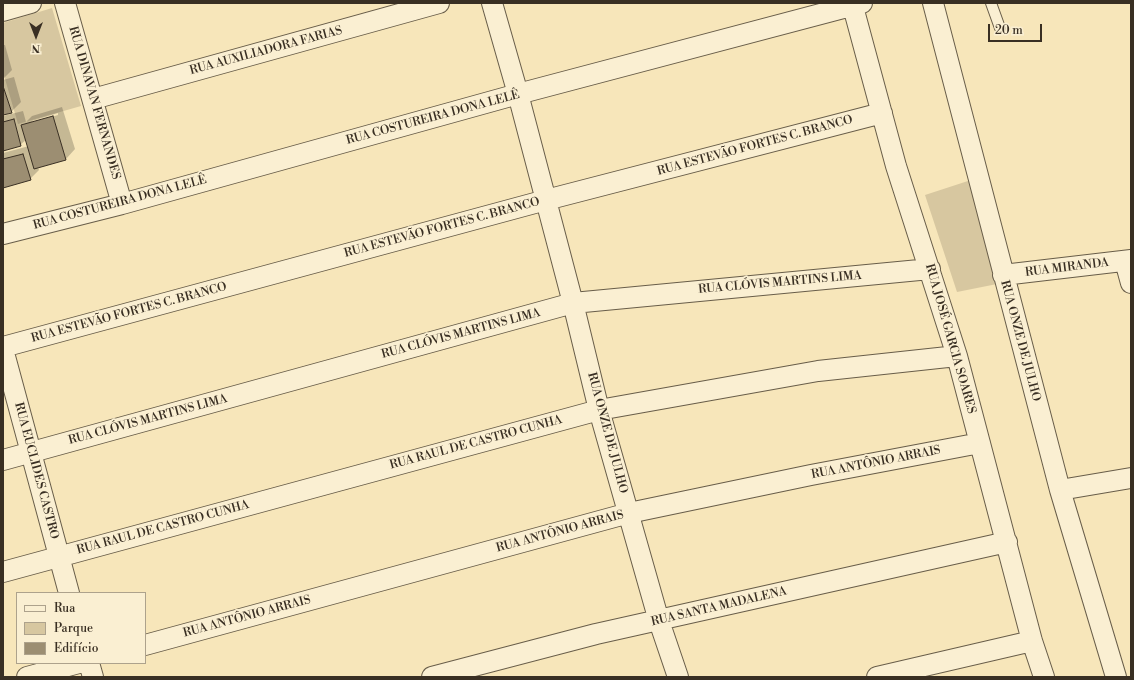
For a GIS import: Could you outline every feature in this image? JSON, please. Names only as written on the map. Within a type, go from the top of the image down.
[{"type":"street","points":[[3,11],[31,3]]},
{"type":"street","name":"RUA DINAVAN FERNANDES","points":[[65,3],[122,204]]},
{"type":"street","name":"RUA AUXILIADORA FARIAS","points":[[93,99],[439,3]]},
{"type":"street","name":"RUA ONZE DE JULHO","points":[[492,3],[546,200],[599,410],[659,621],[678,677]]},
{"type":"street","name":"RUA ONZE DE JULHO","points":[[933,3],[1060,490],[1116,677]]},
{"type":"street","name":"RUA COSTUREIRA DONA LELÊ","points":[[3,234],[122,204],[518,94],[856,4]]},
{"type":"street","name":"RUA JOSÉ GARCIA SOARES","points":[[856,4],[896,166],[957,356],[1032,641],[1044,677]]},
{"type":"street","name":"RUA ESTEVÃO FORTES C. BRANCO","points":[[3,348],[546,200],[882,113]]},
{"type":"street","points":[[1128,261],[1131,283]]},
{"type":"street","name":"RUA MIRANDA","points":[[1003,275],[1128,261]]},
{"type":"street","name":"RUA CLÓVIS MARTINS LIMA","points":[[3,460],[573,303],[930,269]]},
{"type":"street","name":"RUA EUCLIDES CASTRO","points":[[3,348],[69,592]]},
{"type":"street","name":"RUA RAUL DE CASTRO CUNHA","points":[[3,572],[599,410],[818,371],[957,356]]},
{"type":"street","name":"RUA ANTÔNIO ARRAIS","points":[[146,645],[629,513],[811,475],[980,444]]},
{"type":"street","points":[[1060,490],[1131,478]]},
{"type":"street","name":"RUA SANTA MADALENA","points":[[432,677],[575,640],[1006,542]]},
{"type":"street","points":[[877,677],[1032,641]]},
{"type":"street","points":[[27,677],[75,664]]},
{"type":"street","points":[[89,664],[93,677]]},
{"type":"lane","points":[[991,3],[1000,28]]},
{"type":"green space","points":[[52,8],[81,106],[18,124],[3,72],[3,23]]},
{"type":"green space","points":[[971,180],[997,284],[957,292],[925,195]]},
{"type":"building","points":[[3,86],[12,113],[3,115]]},
{"type":"building","points":[[53,116],[66,160],[34,169],[21,125]]},
{"type":"building","points":[[14,119],[21,146],[3,151],[3,122]]},
{"type":"building","points":[[23,154],[31,180],[3,188],[3,159]]}]
